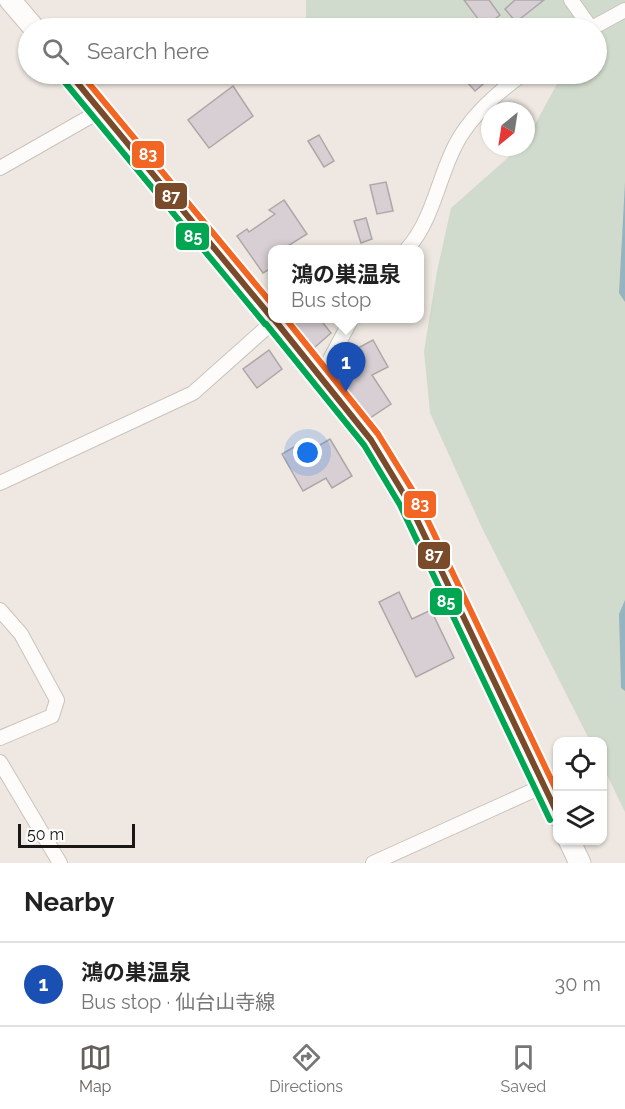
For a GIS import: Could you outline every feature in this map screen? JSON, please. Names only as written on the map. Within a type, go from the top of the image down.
[{"type":"main road","points":[[10,0],[25,18]]},
{"type":"main road","points":[[78,84],[268,313]]},
{"type":"main road","points":[[276,323],[371,440],[408,501],[553,806]]},
{"type":"main road","points":[[571,845],[580,863]]},
{"type":"street","points":[[571,0],[588,18]]},
{"type":"street","points":[[603,18],[621,0]]},
{"type":"street","points":[[607,20],[625,10]]},
{"type":"street","points":[[409,245],[426,218],[457,142],[502,89],[509,84]]},
{"type":"street","points":[[0,168],[100,111]]},
{"type":"street","points":[[0,483],[193,393],[269,323]]},
{"type":"street","points":[[317,373],[326,367],[349,323]]},
{"type":"street","points":[[0,610],[21,634],[57,700],[52,716],[0,738]]},
{"type":"street","points":[[0,762],[60,863]]},
{"type":"street","points":[[373,863],[543,786]]},
{"type":"green space","points":[[306,0],[625,0],[625,812],[607,775],[607,737],[588,737],[482,528],[430,413],[424,351],[437,271],[451,208],[510,156],[535,156],[535,125],[557,84],[607,84],[607,18],[306,18]]},
{"type":"water","points":[[625,182],[625,302],[619,293]]},
{"type":"water","points":[[625,600],[625,691],[621,688],[619,614]]},
{"type":"building","points":[[464,0],[489,0],[500,15],[496,18],[477,18]]},
{"type":"building","points":[[515,0],[544,0],[521,18],[513,18],[505,9]]},
{"type":"building","points":[[469,84],[483,84],[475,91]]},
{"type":"building","points":[[233,86],[253,116],[209,148],[188,120]]},
{"type":"building","points":[[319,135],[334,161],[324,167],[308,141]]},
{"type":"building","points":[[386,182],[393,211],[377,214],[370,185]]},
{"type":"building","points":[[284,200],[307,234],[289,245],[268,245],[268,270],[263,273],[237,236],[247,229],[249,232],[275,214],[269,210]]},
{"type":"building","points":[[366,218],[372,239],[361,243],[354,221]]},
{"type":"building","points":[[295,323],[323,323],[331,333],[314,348]]},
{"type":"building","points":[[373,340],[388,367],[372,375],[391,404],[370,418],[335,373],[345,367],[343,363],[359,354],[356,349]]},
{"type":"building","points":[[269,350],[282,369],[257,388],[243,369]]},
{"type":"building","points":[[330,439],[352,476],[332,488],[326,478],[303,491],[282,454],[299,444],[302,450],[306,448],[308,452]]},
{"type":"building","points":[[399,592],[412,619],[431,610],[454,658],[416,677],[379,602]]},
{"type":"transit line","name":"85","points":[[66,84],[265,324]]},
{"type":"transit line","name":"87","points":[[78,84],[268,313]]},
{"type":"transit line","name":"83","points":[[89,84],[268,299]]},
{"type":"transit line","name":"87","points":[[277,323],[371,440],[408,501],[553,805]]},
{"type":"transit line","name":"83","points":[[289,323],[378,434],[416,496],[557,791]]},
{"type":"transit line","name":"85","points":[[266,324],[364,445],[400,505],[550,820]]},
{"type":"place","name":"鴻の巣温泉","points":[[346,392]]}]
